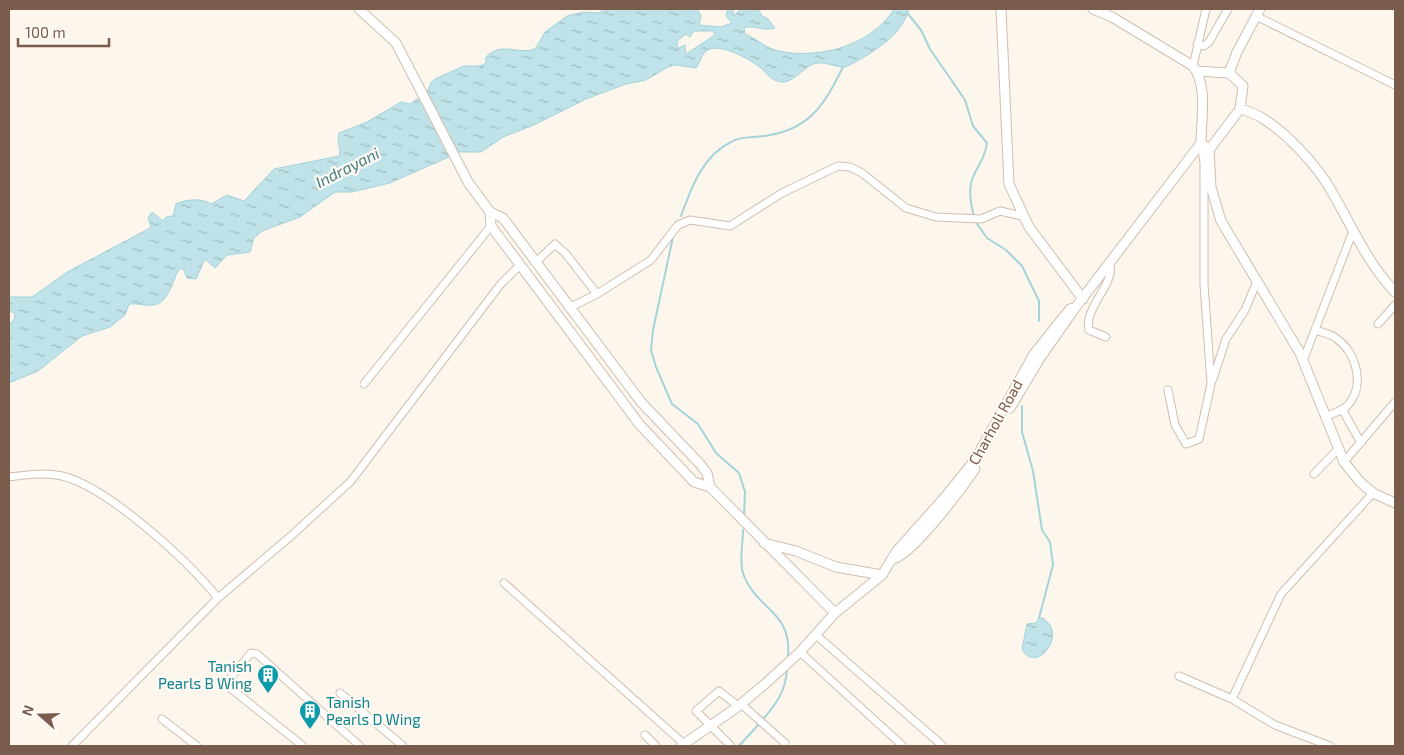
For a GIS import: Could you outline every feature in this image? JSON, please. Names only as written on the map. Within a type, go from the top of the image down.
[{"type":"street","points":[[360,9],[396,43],[468,182],[490,212],[503,218],[535,264],[641,402],[700,464],[707,473],[710,487]]},
{"type":"street","points":[[1001,9],[1006,159],[1009,184],[1022,216],[1083,299]]},
{"type":"street","points":[[1093,9],[1112,17],[1194,68],[1230,74],[1242,86],[1240,108],[1209,150],[1211,188],[1221,221],[1303,361],[1344,462],[1353,475],[1373,493],[1395,503]]},
{"type":"street","points":[[1206,9],[1197,44],[1194,68],[1202,98],[1204,284],[1211,384]]},
{"type":"street","points":[[1197,44],[1207,44],[1228,9]]},
{"type":"street","points":[[1230,74],[1237,52],[1258,13],[1395,85]]},
{"type":"street","points":[[1240,108],[1260,117],[1278,129],[1313,163],[1380,276],[1395,292]]},
{"type":"street","points":[[1201,143],[1209,150]]},
{"type":"street","name":"Charholi Road","points":[[682,745],[739,705],[800,652],[834,613],[882,574],[893,560],[896,552],[965,473],[998,424],[1017,382],[1046,336],[1070,309],[1076,308],[1201,143]]},
{"type":"street","points":[[569,308],[596,294],[651,260],[678,225],[683,222],[690,220],[730,226],[782,192],[838,166],[850,167],[871,178],[906,208],[936,217],[981,219],[1000,211],[1022,216]]},
{"type":"street","points":[[490,212],[491,226],[640,425],[694,482],[710,487],[834,613]]},
{"type":"street","points":[[364,384],[491,226]]},
{"type":"street","points":[[1303,361],[1353,231]]},
{"type":"street","points":[[535,264],[555,244],[566,254],[596,294]]},
{"type":"street","points":[[1106,337],[1092,333],[1089,330],[1088,323],[1092,309],[1110,272],[1108,264]]},
{"type":"street","points":[[72,746],[218,598],[291,536],[350,481],[500,285],[520,266]]},
{"type":"street","points":[[1168,390],[1175,425],[1186,444],[1199,439],[1211,384],[1226,339],[1245,310],[1257,280]]},
{"type":"street","points":[[1378,324],[1395,305]]},
{"type":"street","points":[[1316,330],[1336,337],[1348,348],[1356,367],[1354,394],[1342,409],[1325,418]]},
{"type":"street","points":[[1344,462],[1395,402]]},
{"type":"street","points":[[1342,409],[1361,442]]},
{"type":"street","points":[[1314,474],[1338,449]]},
{"type":"street","points":[[9,477],[35,474],[61,476],[94,488],[184,561],[218,598]]},
{"type":"street","points":[[1232,699],[1272,608],[1281,594],[1373,493]]},
{"type":"street","points":[[764,542],[787,548],[836,567],[882,574]]},
{"type":"street","points":[[504,583],[682,745]]},
{"type":"street","points":[[816,635],[942,746]]},
{"type":"street","points":[[800,652],[903,746]]},
{"type":"street","points":[[303,746],[229,687],[228,681],[251,653],[257,654],[360,746]]},
{"type":"street","points":[[1179,676],[1232,699],[1275,725],[1330,746]]},
{"type":"street","points":[[731,746],[696,711],[716,693],[723,692],[785,743]]},
{"type":"street","points":[[340,693],[403,746]]},
{"type":"street","points":[[162,719],[197,746]]},
{"type":"street","points":[[645,735],[656,746]]},
{"type":"water","name":"Indrayani","points":[[604,9],[697,9],[701,16],[699,25],[721,27],[732,23],[726,16],[728,9],[733,9],[733,16],[741,9],[759,9],[761,15],[768,19],[775,28],[747,27],[744,28],[745,34],[775,50],[807,53],[824,52],[857,41],[872,33],[894,9],[909,9],[900,28],[893,36],[875,50],[846,67],[817,63],[809,66],[791,80],[779,82],[771,78],[757,65],[735,53],[718,48],[711,49],[704,53],[696,68],[675,65],[646,80],[626,84],[586,99],[534,125],[503,137],[481,152],[460,152],[390,183],[352,192],[335,192],[300,217],[262,231],[254,238],[250,252],[227,255],[215,268],[205,259],[196,279],[187,278],[184,270],[180,268],[167,295],[159,303],[153,305],[129,304],[125,315],[110,327],[82,336],[38,371],[9,383],[9,324],[14,320],[15,313],[9,311],[9,297],[32,297],[69,271],[150,228],[148,218],[152,212],[163,221],[166,217],[173,216],[176,204],[184,201],[199,200],[211,204],[227,195],[244,201],[274,169],[339,156],[339,133],[367,122],[401,102],[410,104],[427,92],[435,79],[464,66],[480,66],[486,63],[486,57],[498,50],[522,51],[535,49],[545,32],[567,16],[583,12],[599,13]],"holes":[[[694,31],[713,31],[715,35],[686,54],[685,45],[679,48],[677,46],[678,40],[686,34],[690,37]]]},
{"type":"water","points":[[1039,618],[1043,618],[1050,626],[1053,634],[1052,641],[1044,653],[1039,657],[1033,658],[1022,649],[1027,624],[1036,623]]},
{"type":"waterway","points":[[908,14],[921,30],[930,49],[965,100],[973,126],[987,143],[985,154],[974,175],[970,189],[974,216]]},
{"type":"waterway","points":[[681,216],[699,174],[712,156],[735,140],[780,133],[804,122],[822,104],[843,67]]},
{"type":"waterway","points":[[975,221],[987,238],[1006,250],[1022,266],[1039,301],[1039,321]]},
{"type":"waterway","points":[[673,237],[653,330],[651,350],[656,367],[672,404],[698,424],[716,453],[739,473],[745,492],[744,516]]},
{"type":"waterway","points":[[1022,406],[1022,432],[1033,471],[1042,530],[1050,542],[1053,565],[1039,618]]},
{"type":"waterway","points":[[743,530],[741,558],[743,573],[756,595],[779,619],[788,641],[788,657]]},
{"type":"waterway","points":[[764,718],[780,696],[785,684],[787,670]]},
{"type":"waterway","points":[[739,746],[758,725]]},
{"type":"place","name":"Tanish Pearls B Wing","points":[[268,694]]},
{"type":"place","name":"Tanish Pearls D Wing","points":[[310,730]]}]
